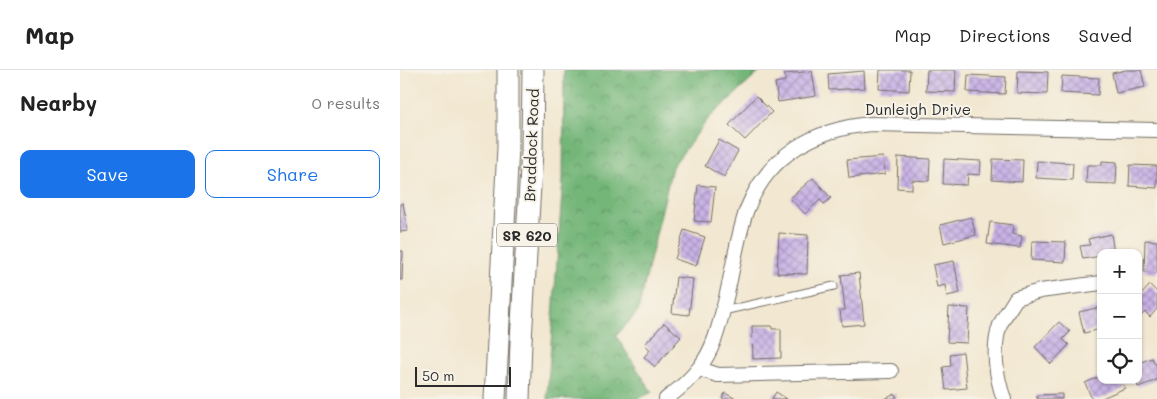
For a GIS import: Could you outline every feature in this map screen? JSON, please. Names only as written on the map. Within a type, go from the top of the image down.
[{"type":"main road","name":"Braddock Road","points":[[495,399],[508,148],[508,70]]},
{"type":"main road","name":"Braddock Road","points":[[519,399],[532,150],[533,70]]},
{"type":"street","name":"Dunleigh Drive","points":[[666,399],[699,369],[713,344],[723,311],[745,217],[758,188],[773,168],[800,144],[834,130],[871,124],[1137,128],[1157,130]]},
{"type":"street","points":[[1004,399],[999,382],[997,340],[1001,324],[1016,298],[1040,291],[1097,284]]},
{"type":"street","points":[[699,369],[718,375],[891,371]]},
{"type":"lane","points":[[723,311],[834,286]]},
{"type":"green space","points":[[564,70],[762,70],[709,118],[672,167],[638,312],[616,336],[652,392],[638,399],[547,399],[563,179]]},
{"type":"building","points":[[880,70],[910,70],[909,91],[879,89]]},
{"type":"building","points":[[927,70],[956,70],[955,92],[926,91]]},
{"type":"building","points":[[1126,70],[1141,70],[1145,87],[1116,93],[1112,73]]},
{"type":"building","points":[[812,71],[816,96],[778,102],[775,83],[785,81],[785,74]]},
{"type":"building","points":[[864,71],[865,88],[829,90],[828,74]]},
{"type":"building","points":[[1018,71],[1048,72],[1047,94],[1017,93]]},
{"type":"building","points":[[968,75],[1006,77],[1005,94],[967,92]]},
{"type":"building","points":[[1062,76],[1099,78],[1098,95],[1061,93]]},
{"type":"building","points":[[756,96],[772,112],[745,140],[729,125]]},
{"type":"building","points":[[719,140],[738,151],[724,177],[705,166]]},
{"type":"building","points":[[883,157],[885,174],[849,178],[847,160]]},
{"type":"building","points":[[898,157],[930,159],[929,181],[912,180],[912,189],[897,188]]},
{"type":"building","points":[[944,159],[981,161],[980,175],[968,174],[967,185],[943,184]]},
{"type":"building","points":[[993,159],[1023,160],[1022,182],[992,180]]},
{"type":"building","points":[[1037,161],[1073,163],[1072,180],[1036,178]]},
{"type":"building","points":[[1102,161],[1117,162],[1116,184],[1086,183],[1087,165],[1102,165]]},
{"type":"building","points":[[1130,165],[1157,166],[1157,188],[1129,186]]},
{"type":"building","points":[[813,178],[831,198],[824,204],[820,200],[805,214],[790,198]]},
{"type":"building","points":[[698,185],[715,187],[711,222],[694,221]]},
{"type":"building","points":[[403,203],[408,231],[400,232],[400,204]]},
{"type":"building","points":[[971,217],[976,235],[944,243],[940,225]]},
{"type":"building","points":[[990,222],[1013,225],[1012,234],[1022,236],[1020,248],[987,244]]},
{"type":"building","points":[[684,230],[705,237],[696,266],[675,259]]},
{"type":"building","points":[[779,233],[808,235],[807,274],[777,273]]},
{"type":"building","points":[[1111,234],[1113,249],[1097,249],[1097,257],[1083,259],[1080,246],[1090,245],[1088,239]]},
{"type":"building","points":[[1145,240],[1157,241],[1157,273],[1144,272]]},
{"type":"building","points":[[1032,241],[1066,242],[1065,262],[1031,260]]},
{"type":"building","points":[[400,251],[403,251],[402,280],[400,280]]},
{"type":"building","points":[[954,261],[960,293],[947,296],[945,285],[937,287],[933,265]]},
{"type":"building","points":[[859,273],[864,324],[842,326],[840,310],[845,310],[841,275]]},
{"type":"building","points":[[676,277],[693,279],[689,315],[672,313]]},
{"type":"building","points":[[1150,285],[1157,292],[1157,309],[1150,317],[1145,312],[1142,315],[1142,294]]},
{"type":"building","points":[[949,307],[969,308],[967,343],[947,342]]},
{"type":"building","points":[[1097,308],[1097,330],[1084,333],[1079,312]]},
{"type":"building","points":[[1059,322],[1070,332],[1063,339],[1069,345],[1051,364],[1035,347]]},
{"type":"building","points":[[664,323],[681,337],[655,367],[644,357],[650,350],[645,344]]},
{"type":"building","points":[[752,326],[772,326],[772,329],[781,329],[781,358],[753,359]]},
{"type":"building","points":[[963,352],[967,388],[946,390],[943,367],[951,366],[950,354]]},
{"type":"building","points":[[1152,358],[1155,364],[1157,364],[1157,380],[1138,387],[1137,384],[1142,384],[1142,362]]},
{"type":"building","points":[[1097,378],[1097,384],[1123,384],[1125,388],[1100,399],[1092,399],[1085,383]]},
{"type":"building","points":[[776,392],[787,399],[772,399]]},
{"type":"building","points":[[725,393],[736,399],[722,399]]},
{"type":"building","points":[[895,394],[897,399],[885,399]]},
{"type":"building","points":[[1062,394],[1062,399],[1037,399],[1037,395]]}]
